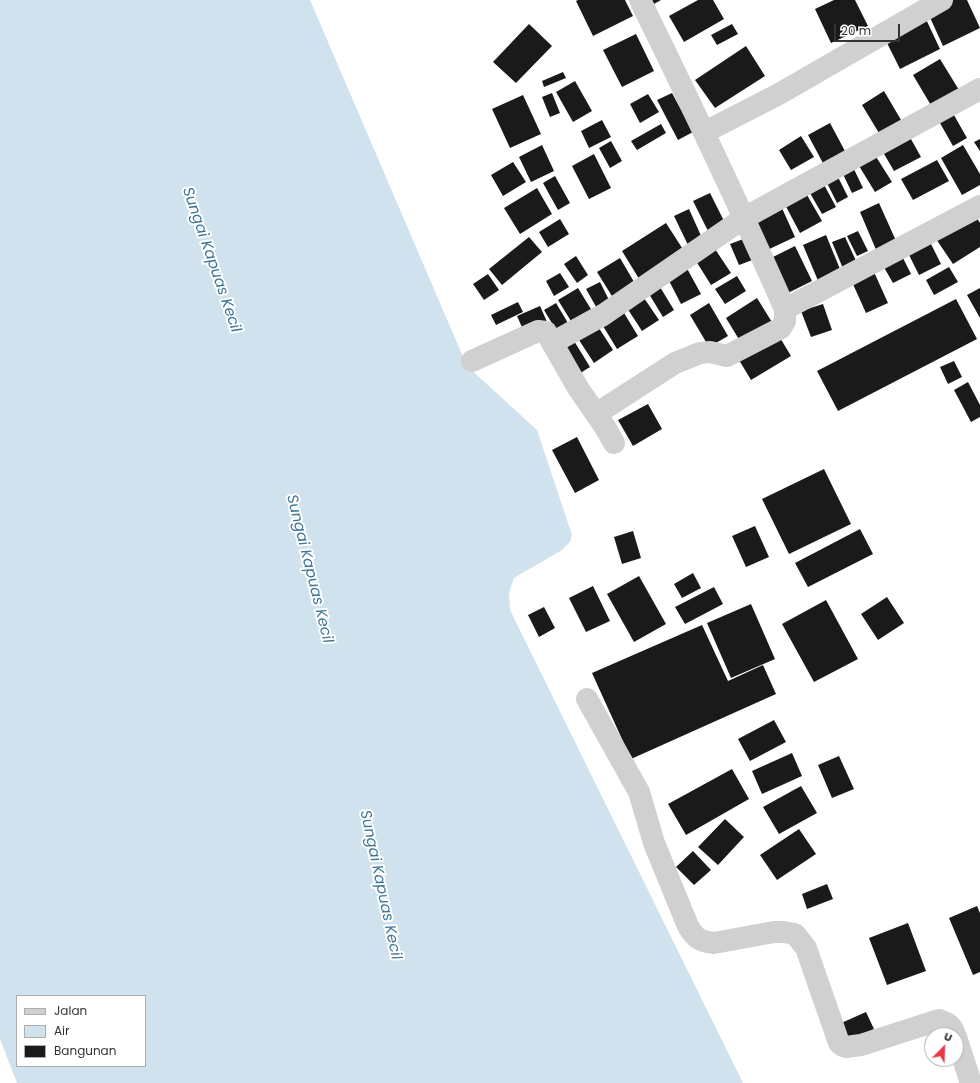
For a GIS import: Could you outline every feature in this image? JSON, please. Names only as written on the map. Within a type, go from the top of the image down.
[{"type":"street","points":[[596,414],[676,363],[700,353],[710,352],[727,356],[781,328],[785,321],[785,309],[744,218],[705,132],[640,0]]},
{"type":"street","points":[[705,132],[779,94],[942,0]]},
{"type":"street","points":[[552,343],[603,315],[744,218],[980,89]]},
{"type":"street","points":[[785,309],[980,206]]},
{"type":"street","points":[[472,361],[538,331],[546,332],[578,388],[614,444]]},
{"type":"street","points":[[587,699],[639,792],[654,843],[688,926],[694,937],[704,942],[714,943],[774,932],[794,934],[806,948],[839,1043],[842,1046],[846,1047],[861,1045],[939,1020],[946,1022],[951,1027]]},
{"type":"street","points":[[964,1061],[971,1083]]},
{"type":"water","name":"Sungai Kapuas Kecil","points":[[0,0],[310,0],[467,366],[537,430],[572,535],[570,542],[562,550],[514,578],[509,593],[510,610],[743,1083],[17,1083],[0,1039]]},
{"type":"building","points":[[625,0],[633,16],[593,36],[576,1]]},
{"type":"building","points":[[652,0],[661,0],[654,4]]},
{"type":"building","points":[[698,0],[713,0],[724,19],[684,42],[669,16]]},
{"type":"building","points":[[834,0],[855,0],[868,26],[831,43],[815,9]]},
{"type":"building","points":[[950,0],[967,0],[980,28],[943,46],[927,11]]},
{"type":"building","points":[[924,15],[940,49],[900,69],[883,35]]},
{"type":"building","points":[[529,24],[552,46],[516,83],[493,62]]},
{"type":"building","points":[[732,24],[738,34],[717,45],[711,35]]},
{"type":"building","points":[[636,34],[654,71],[622,87],[603,50]]},
{"type":"building","points":[[746,46],[765,76],[715,108],[695,80]]},
{"type":"building","points":[[940,59],[959,90],[932,107],[913,75]]},
{"type":"building","points":[[563,72],[566,78],[544,87],[542,81]]},
{"type":"building","points":[[575,81],[592,111],[573,122],[556,92]]},
{"type":"building","points":[[884,91],[904,125],[882,138],[862,105]]},
{"type":"building","points":[[552,93],[560,113],[550,117],[542,97]]},
{"type":"building","points":[[672,93],[693,132],[678,140],[657,100]]},
{"type":"building","points":[[648,94],[659,112],[640,123],[630,104]]},
{"type":"building","points":[[523,95],[541,134],[510,148],[492,109]]},
{"type":"building","points":[[950,108],[967,138],[953,146],[936,116]]},
{"type":"building","points":[[602,120],[611,137],[589,148],[581,131]]},
{"type":"building","points":[[830,123],[846,153],[824,165],[808,135]]},
{"type":"building","points":[[661,124],[666,133],[637,150],[631,141]]},
{"type":"building","points":[[907,132],[921,157],[894,171],[880,147]]},
{"type":"building","points":[[801,136],[814,157],[791,170],[779,150]]},
{"type":"building","points":[[980,139],[980,151],[974,142]]},
{"type":"building","points":[[611,141],[622,161],[610,168],[599,148]]},
{"type":"building","points":[[542,145],[554,171],[531,182],[519,157]]},
{"type":"building","points":[[963,145],[980,174],[980,185],[962,195],[941,158]]},
{"type":"building","points":[[873,152],[892,182],[875,192],[856,161]]},
{"type":"building","points":[[594,154],[611,188],[589,199],[572,166]]},
{"type":"building","points":[[937,160],[949,181],[913,200],[901,179]]},
{"type":"building","points":[[513,162],[526,182],[503,196],[491,175]]},
{"type":"building","points":[[852,165],[863,188],[852,193],[841,170]]},
{"type":"building","points":[[835,171],[848,197],[837,203],[824,177]]},
{"type":"building","points":[[555,176],[570,203],[558,210],[543,183]]},
{"type":"building","points":[[821,179],[836,207],[822,214],[806,186]]},
{"type":"building","points":[[537,188],[552,214],[520,234],[504,208]]},
{"type":"building","points":[[803,188],[822,221],[800,233],[782,199]]},
{"type":"building","points":[[710,193],[726,225],[709,233],[693,201]]},
{"type":"building","points":[[879,203],[897,243],[877,252],[860,212]]},
{"type":"building","points":[[781,206],[795,237],[763,252],[749,220]]},
{"type":"building","points":[[689,209],[702,238],[688,245],[674,216]]},
{"type":"building","points":[[975,215],[980,223],[980,247],[953,264],[936,239]]},
{"type":"building","points":[[560,219],[569,234],[548,247],[539,232]]},
{"type":"building","points":[[666,223],[686,254],[641,282],[622,251]]},
{"type":"building","points":[[858,231],[868,251],[857,256],[847,236]]},
{"type":"building","points":[[826,235],[842,274],[819,283],[803,245]]},
{"type":"building","points":[[529,237],[542,252],[502,285],[489,269]]},
{"type":"building","points":[[845,237],[858,265],[844,271],[832,242]]},
{"type":"building","points":[[746,238],[755,259],[739,265],[730,244]]},
{"type":"building","points":[[929,240],[941,264],[919,275],[907,251]]},
{"type":"building","points":[[795,246],[812,281],[788,293],[771,258]]},
{"type":"building","points":[[715,249],[731,273],[711,285],[696,261]]},
{"type":"building","points":[[901,254],[911,274],[893,283],[882,264]]},
{"type":"building","points":[[576,256],[588,275],[577,283],[564,264]]},
{"type":"building","points":[[620,258],[637,287],[615,301],[597,272]]},
{"type":"building","points":[[684,263],[701,294],[681,304],[665,273]]},
{"type":"building","points":[[949,267],[958,282],[934,295],[926,280]]},
{"type":"building","points":[[874,272],[888,303],[866,313],[852,282]]},
{"type":"building","points":[[560,273],[569,287],[554,296],[546,281]]},
{"type":"building","points":[[488,274],[499,290],[484,300],[473,284]]},
{"type":"building","points":[[737,276],[746,291],[725,304],[715,289]]},
{"type":"building","points":[[600,282],[612,306],[599,312],[586,289]]},
{"type":"building","points":[[657,282],[674,310],[663,317],[646,289]]},
{"type":"building","points":[[578,288],[594,314],[574,326],[558,300]]},
{"type":"building","points":[[980,288],[980,318],[967,295]]},
{"type":"building","points":[[644,298],[659,320],[642,331],[627,308]]},
{"type":"building","points":[[757,298],[775,327],[743,346],[726,318]]},
{"type":"building","points":[[956,299],[977,339],[838,411],[817,371]]},
{"type":"building","points":[[518,302],[523,312],[496,325],[491,315]]},
{"type":"building","points":[[556,303],[571,328],[559,335],[544,310]]},
{"type":"building","points":[[709,303],[728,336],[709,347],[690,315]]},
{"type":"building","points":[[823,304],[832,330],[811,337],[801,311]]},
{"type":"building","points":[[540,306],[548,324],[525,334],[517,316]]},
{"type":"building","points":[[621,308],[638,336],[617,349],[600,321]]},
{"type":"building","points":[[597,325],[613,350],[594,363],[577,337]]},
{"type":"building","points":[[776,331],[791,356],[751,380],[736,355]]},
{"type":"building","points":[[571,336],[590,367],[574,377],[555,346]]},
{"type":"building","points":[[954,361],[962,377],[948,384],[940,367]]},
{"type":"building","points":[[968,382],[980,405],[980,417],[971,422],[954,390]]},
{"type":"building","points":[[648,404],[662,429],[633,446],[618,420]]},
{"type":"building","points":[[577,437],[599,480],[575,493],[552,450]]},
{"type":"building","points":[[824,469],[851,524],[789,554],[762,499]]},
{"type":"building","points":[[755,526],[769,557],[746,567],[732,536]]},
{"type":"building","points":[[860,529],[873,554],[808,587],[795,563]]},
{"type":"building","points":[[633,531],[641,558],[622,564],[614,537]]},
{"type":"building","points":[[693,573],[701,588],[682,598],[674,584]]},
{"type":"building","points":[[639,576],[666,624],[634,642],[607,594]]},
{"type":"building","points":[[593,586],[610,621],[586,632],[569,598]]},
{"type":"building","points":[[714,587],[723,604],[685,624],[675,607]]},
{"type":"building","points":[[887,597],[904,623],[878,640],[861,614]]},
{"type":"building","points":[[826,600],[858,659],[814,682],[782,624]]},
{"type":"building","points":[[751,604],[775,659],[731,678],[707,623]]},
{"type":"building","points":[[544,607],[555,628],[539,637],[528,615]]},
{"type":"building","points":[[702,625],[728,681],[763,665],[776,694],[631,759],[592,673]]},
{"type":"building","points":[[774,720],[786,742],[750,761],[738,739]]},
{"type":"building","points":[[792,753],[802,776],[762,794],[752,771]]},
{"type":"building","points":[[839,756],[854,789],[832,798],[818,765]]},
{"type":"building","points":[[732,769],[749,799],[686,835],[668,804]]},
{"type":"building","points":[[801,786],[817,813],[779,834],[763,807]]},
{"type":"building","points":[[725,819],[744,837],[718,865],[698,847]]},
{"type":"building","points":[[799,829],[816,854],[777,880],[760,855]]},
{"type":"building","points":[[693,851],[711,870],[694,885],[676,867]]},
{"type":"building","points":[[827,884],[833,899],[807,909],[802,894]]},
{"type":"building","points":[[977,906],[980,913],[980,972],[973,975],[949,918]]},
{"type":"building","points":[[908,923],[926,971],[887,985],[869,938]]},
{"type":"building","points":[[866,1012],[874,1029],[846,1041],[839,1024]]}]
